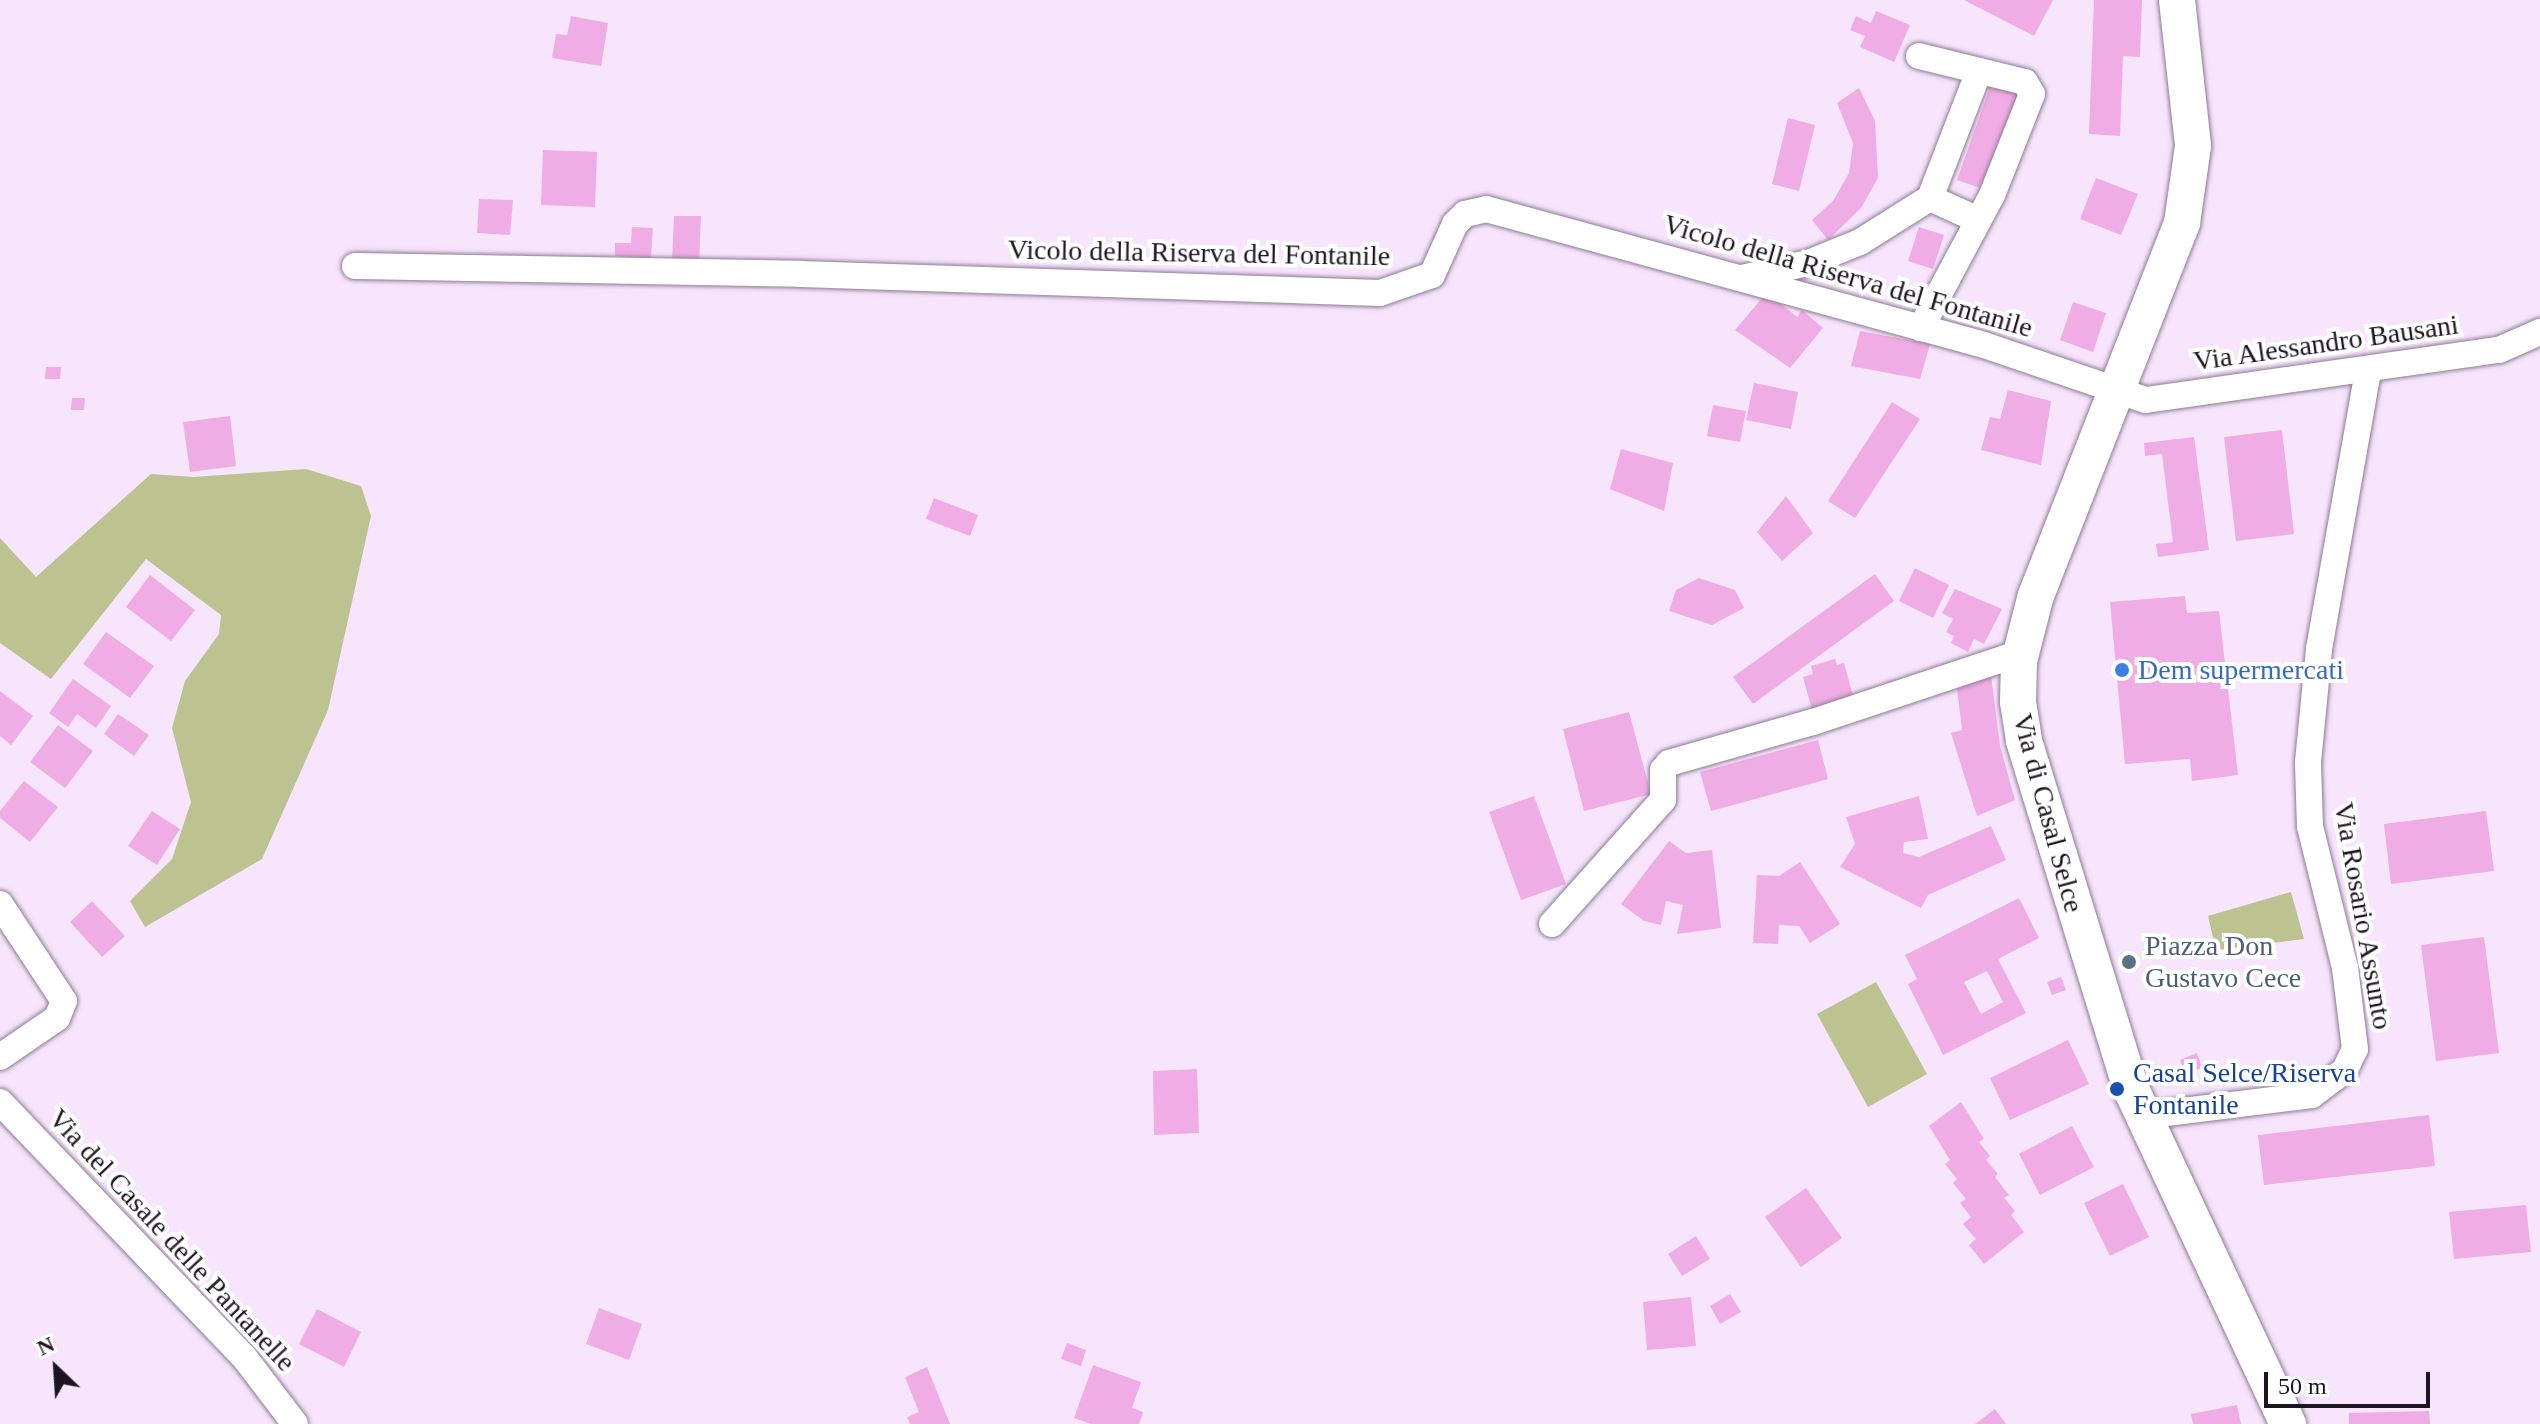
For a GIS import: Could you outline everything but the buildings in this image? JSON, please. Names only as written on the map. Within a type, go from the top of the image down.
[{"type":"main road","name":"Via di Casal Selce","points":[[2177,0],[2191,109],[2190,185],[2170,263],[2036,595],[2020,653],[2018,702],[2024,741],[2099,993],[2142,1116],[2288,1424]]},
{"type":"street","points":[[1919,56],[2025,82],[2032,94],[1992,195],[1976,219],[1921,328]]},
{"type":"street","points":[[1742,278],[1808,263],[1860,242],[1930,198],[1979,71]]},
{"type":"street","points":[[1930,198],[1976,219]]},
{"type":"street","name":"Vicolo della Riserva del Fontanile","points":[[355,266],[800,274],[1380,293],[1412,286],[1432,275],[1455,224],[1465,214],[1486,209],[1921,328],[2118,392]]},
{"type":"street","name":"Via Alessandro Bausani","points":[[2118,392],[2156,400],[2368,370],[2499,350],[2540,332]]},
{"type":"street","name":"Via Rosario Assunto","points":[[2142,1116],[2312,1095],[2334,1083],[2355,1049],[2345,968],[2310,827],[2308,762],[2319,649],[2368,370]]},
{"type":"street","points":[[1552,924],[1663,800],[1663,770],[1669,763],[1813,722],[2020,653]]},
{"type":"street","points":[[0,904],[64,1001],[57,1018],[0,1057]]},
{"type":"street","name":"Via del Casale delle Pantanelle","points":[[0,1102],[244,1357],[295,1424]]},
{"type":"green space","points":[[306,469],[361,486],[371,516],[328,710],[262,859],[145,927],[130,901],[172,859],[191,802],[172,728],[185,681],[219,634],[221,615],[146,559],[51,679],[0,643],[0,538],[36,577],[151,474],[194,477]]},
{"type":"green space","points":[[2291,892],[2304,939],[2216,950],[2208,916]]},
{"type":"green space","points":[[1876,982],[1927,1074],[1868,1107],[1817,1014]]},
{"type":"place","name":"Dem supermercati","points":[[2122,670]]},
{"type":"place","name":"Piazza Don Gustavo Cece","points":[[2129,962]]},
{"type":"place","name":"Casal Selce/Riserva Fontanile","points":[[2117,1089]]}]
